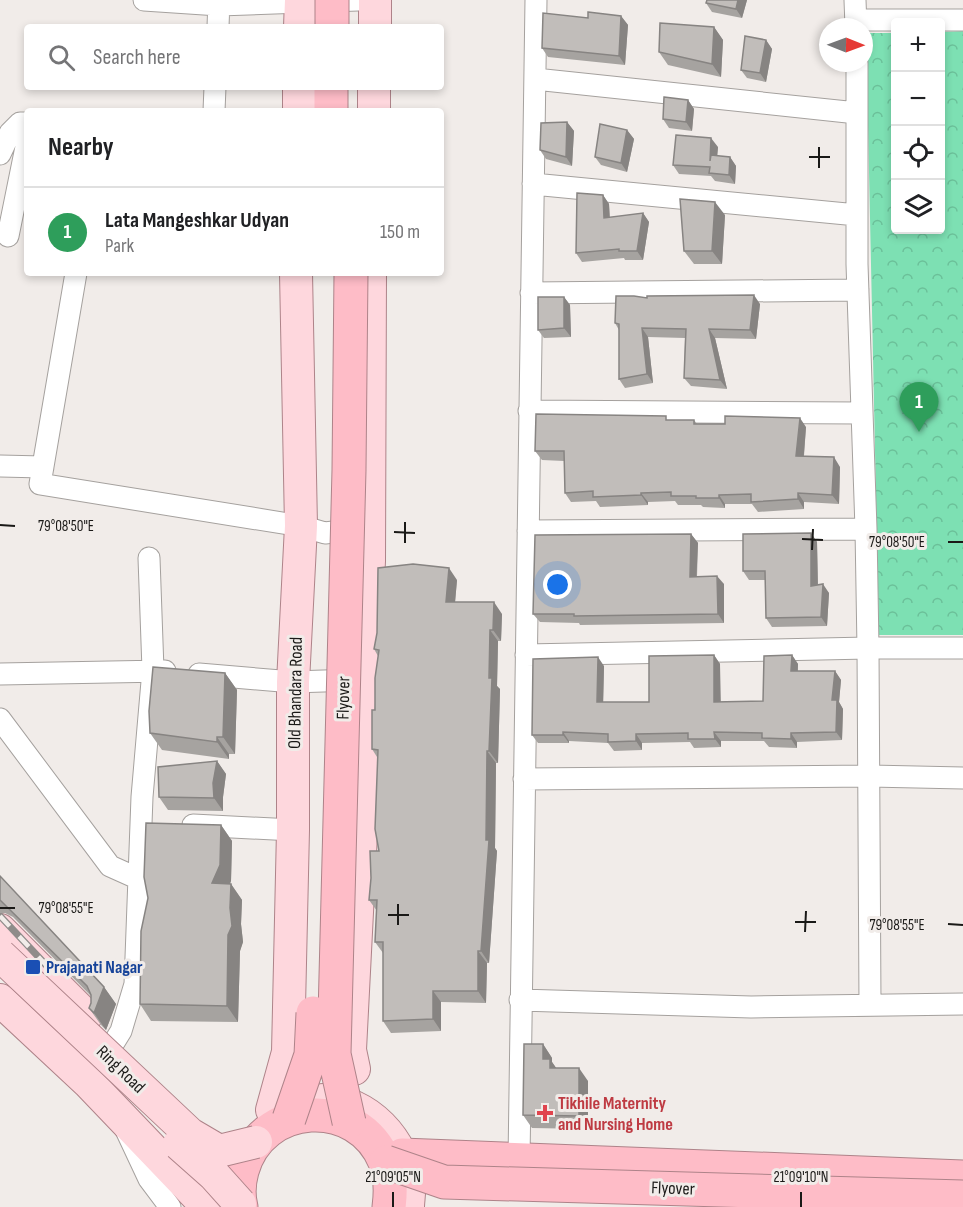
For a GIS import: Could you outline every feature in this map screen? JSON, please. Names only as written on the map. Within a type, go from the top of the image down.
[{"type":"highway","points":[[353,0],[353,24]]},
{"type":"highway","points":[[309,7],[329,24]]},
{"type":"highway","points":[[331,90],[331,108]]},
{"type":"highway","points":[[352,90],[352,108]]},
{"type":"highway","name":"Flyover","points":[[280,1114],[311,1054],[328,476],[328,276]]},
{"type":"highway","name":"Flyover","points":[[351,276],[349,470],[334,1054],[356,1116]]},
{"type":"highway","points":[[223,1204],[239,1182],[249,1140],[271,1128],[280,1114],[356,1116],[371,1139],[394,1159],[519,1160],[963,1177]]},
{"type":"highway","points":[[389,1207],[394,1159]]},
{"type":"highway","name":"Flyover","points":[[394,1159],[444,1182],[963,1197]]},
{"type":"main road","points":[[375,0],[375,24]]},
{"type":"main road","points":[[299,90],[299,108]]},
{"type":"main road","points":[[374,90],[374,108]]},
{"type":"main road","name":"Old Bhandara Road","points":[[280,1114],[288,1052],[293,830],[293,682],[301,526],[296,276]]},
{"type":"main road","points":[[356,1116],[350,1050],[362,814],[363,680],[369,561],[370,276]]},
{"type":"main road","name":"Ring Road","points":[[0,930],[165,1097],[216,1142],[249,1140]]},
{"type":"main road","name":"Ring Road","points":[[0,955],[190,1134],[219,1152],[249,1140]]},
{"type":"main road","name":"Ring Road","points":[[0,984],[214,1175],[223,1204]]},
{"type":"main road","points":[[0,1000],[118,1113],[223,1204]]},
{"type":"main road","points":[[394,1159],[410,1184],[408,1207]]},
{"type":"street","points":[[144,0],[309,7],[358,0]]},
{"type":"street","points":[[519,1160],[536,0]]},
{"type":"street","points":[[218,24],[219,3]]},
{"type":"street","points":[[856,16],[963,20]]},
{"type":"street","points":[[857,72],[858,290],[866,529],[870,776],[870,1005]]},
{"type":"street","points":[[535,79],[857,113]]},
{"type":"street","points":[[214,108],[215,90]]},
{"type":"street","points":[[0,154],[10,133],[20,123],[24,123]]},
{"type":"street","points":[[8,236],[24,157]]},
{"type":"street","points":[[533,183],[857,215]]},
{"type":"street","points":[[75,276],[40,484],[301,526],[325,533],[369,527]]},
{"type":"street","points":[[531,293],[858,290]]},
{"type":"street","points":[[529,411],[861,412]]},
{"type":"street","points":[[0,465],[43,467]]},
{"type":"street","points":[[528,531],[866,529]]},
{"type":"street","points":[[113,1044],[121,1030],[135,984],[141,823],[153,670],[149,558]]},
{"type":"street","points":[[526,655],[963,648]]},
{"type":"street","points":[[0,675],[153,670],[293,682],[363,680]]},
{"type":"street","points":[[0,719],[110,866],[139,879]]},
{"type":"street","points":[[524,779],[870,776],[963,778]]},
{"type":"street","points":[[141,823],[293,830]]},
{"type":"street","points":[[520,1000],[751,1007],[963,1004]]},
{"type":"street","points":[[118,1113],[149,1179],[170,1207]]},
{"type":"green space","points":[[963,31],[963,635],[879,635],[867,72],[873,72],[873,33],[891,33],[891,234],[945,234],[945,32]]},
{"type":"building","points":[[707,0],[738,0],[736,9],[706,3]]},
{"type":"building","points":[[588,12],[621,16],[619,56],[542,48],[543,13],[588,18]]},
{"type":"building","points":[[660,23],[714,27],[712,64],[659,52]]},
{"type":"building","points":[[745,36],[766,40],[760,73],[741,70]]},
{"type":"building","points":[[664,97],[688,100],[686,122],[663,119]]},
{"type":"building","points":[[567,122],[566,157],[540,150],[541,123]]},
{"type":"building","points":[[600,124],[627,130],[621,163],[595,157]]},
{"type":"building","points":[[676,135],[711,138],[710,161],[711,155],[730,157],[729,175],[709,173],[710,167],[673,165]]},
{"type":"building","points":[[577,193],[603,195],[604,218],[643,213],[637,251],[619,251],[619,249],[576,253]]},
{"type":"building","points":[[680,199],[715,202],[712,251],[684,251]]},
{"type":"building","points":[[754,295],[750,330],[709,329],[720,380],[684,378],[686,329],[642,328],[647,374],[619,379],[619,324],[615,323],[616,296],[647,298],[647,296]]},
{"type":"building","points":[[538,297],[564,297],[564,328],[538,330]]},
{"type":"building","points":[[536,414],[666,416],[666,420],[694,420],[694,424],[725,424],[725,416],[800,418],[796,456],[834,457],[832,495],[798,493],[798,499],[751,502],[751,494],[696,498],[696,496],[671,496],[671,492],[593,497],[593,491],[565,493],[564,451],[535,451]]},
{"type":"building","points":[[811,533],[811,586],[823,584],[821,617],[766,618],[765,571],[743,571],[743,534]]},
{"type":"building","points":[[691,534],[690,577],[717,576],[718,614],[574,616],[574,614],[533,614],[535,535]]},
{"type":"building","points":[[413,564],[449,568],[446,602],[494,602],[493,630],[490,630],[489,678],[492,678],[489,751],[487,751],[486,840],[489,840],[481,951],[478,951],[478,991],[433,991],[433,1019],[383,1021],[383,942],[375,942],[377,900],[369,900],[370,851],[379,851],[375,829],[378,750],[372,749],[372,710],[375,710],[375,678],[379,650],[374,649],[377,633],[378,568]]},
{"type":"building","points":[[714,655],[714,702],[763,701],[764,656],[792,655],[791,671],[835,671],[832,700],[837,700],[836,732],[791,733],[791,739],[762,738],[762,733],[714,732],[715,739],[688,739],[688,733],[636,734],[636,741],[608,742],[608,734],[563,732],[563,735],[532,735],[533,659],[598,657],[597,702],[649,702],[649,656]]},
{"type":"building","points":[[153,667],[225,673],[223,737],[217,737],[217,742],[150,733],[149,711]]},
{"type":"building","points":[[217,761],[213,783],[214,798],[159,797],[158,767]]},
{"type":"building","points":[[146,823],[221,825],[220,865],[212,883],[231,884],[232,926],[228,935],[227,1006],[140,1004],[141,931],[148,898],[144,877]]},
{"type":"building","points":[[0,876],[104,987],[94,1013],[89,1008],[91,995],[87,986],[0,900]]},
{"type":"building","points":[[524,1044],[543,1044],[543,1059],[550,1059],[550,1068],[579,1068],[579,1116],[523,1115]]},
{"type":"railway","points":[[0,916],[46,965]]},
{"type":"place","name":"Lata Mangeshkar Udyan","points":[[919,432]]},
{"type":"place","name":"Prajapati Nagar","points":[[33,967]]},
{"type":"place","name":"Tikhile Maternity and Nursing Home","points":[[545,1113]]}]
